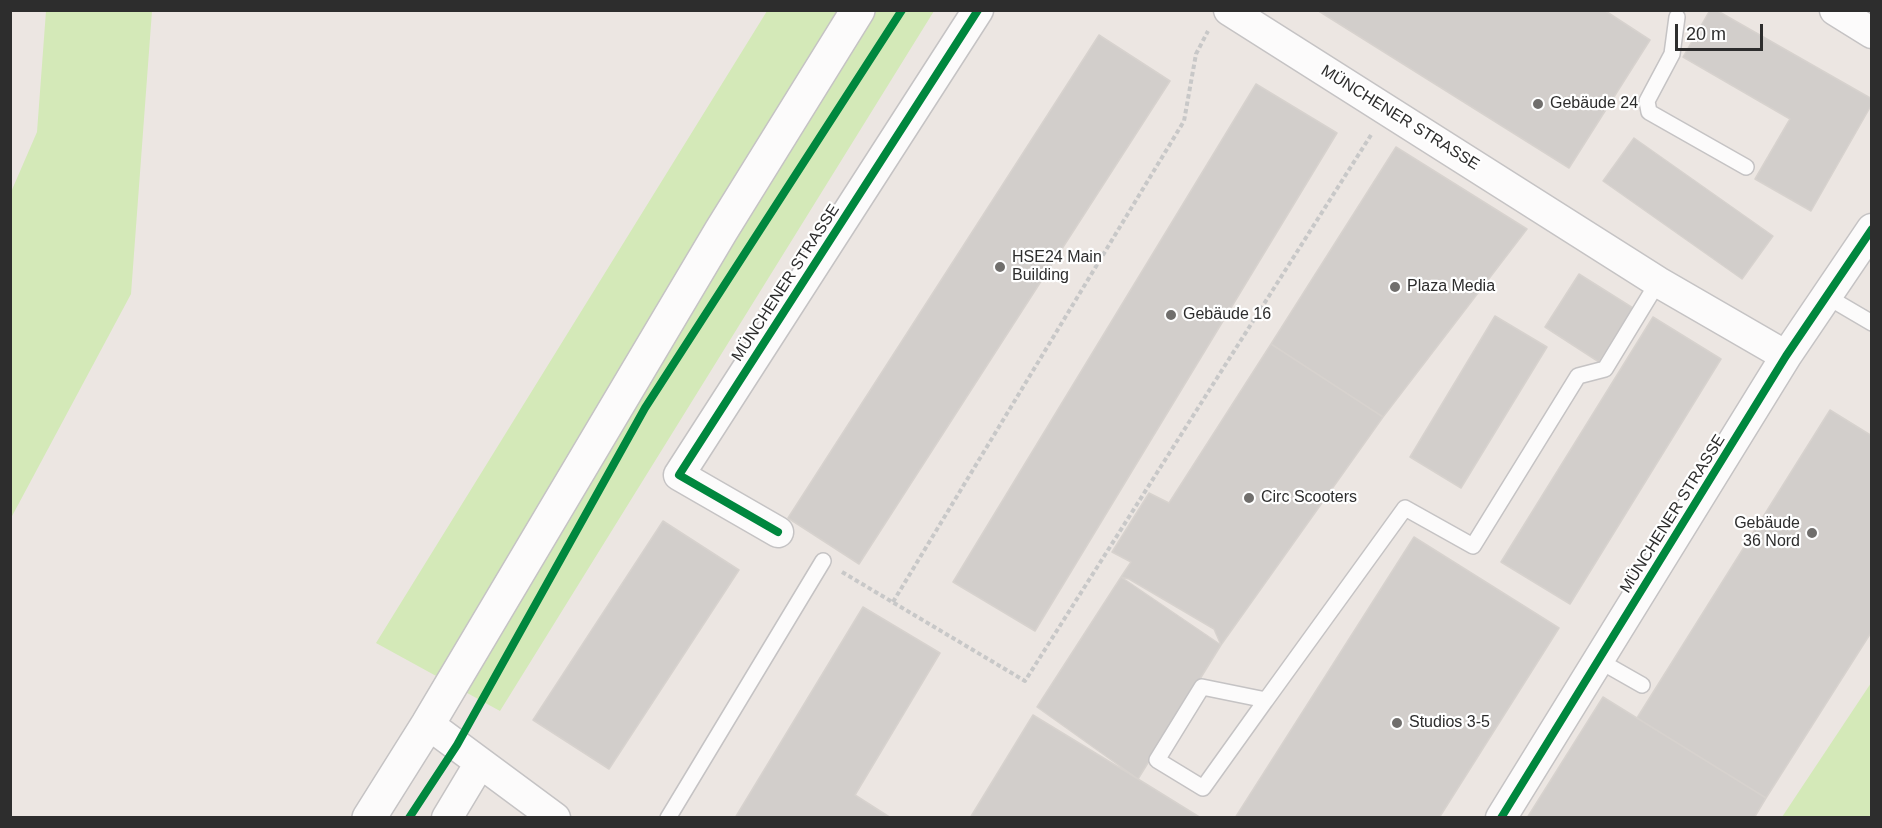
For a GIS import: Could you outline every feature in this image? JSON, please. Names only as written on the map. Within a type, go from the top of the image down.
[{"type":"main road","points":[[369,818],[428,724],[721,231],[858,10]]},
{"type":"street","name":"MÜNCHENER STRASSE","points":[[778,532],[679,475],[978,10]]},
{"type":"street","points":[[1835,10],[1872,33]]},
{"type":"street","name":"MÜNCHENER STRASSE","points":[[1220,18],[1387,109],[1658,282],[1786,356]]},
{"type":"street","name":"MÜNCHENER STRASSE","points":[[1502,818],[1786,356],[1872,229]]},
{"type":"street","points":[[428,724],[555,818]]},
{"type":"street","points":[[447,818],[480,763]]},
{"type":"lane","points":[[1674,13],[1672,54],[1647,101],[1649,112],[1746,168]]},
{"type":"lane","points":[[1266,700],[1202,687],[1157,760],[1203,788],[1405,508],[1473,546],[1578,376],[1605,369],[1658,282]]},
{"type":"lane","points":[[1826,296],[1872,322]]},
{"type":"lane","points":[[668,818],[823,561]]},
{"type":"lane","points":[[1598,660],[1642,685]]},
{"type":"path","points":[[893,602],[1184,121],[1196,54],[1220,18]]},
{"type":"path","points":[[823,561],[1025,681],[1387,109]]},
{"type":"green space","points":[[46,11],[152,11],[131,294],[11,518],[11,192],[37,132]]},
{"type":"green space","points":[[767,11],[934,11],[500,711],[376,643]]},
{"type":"green space","points":[[1871,683],[1871,817],[1782,817]]},
{"type":"building","name":"Gebäude 24","points":[[1317,10],[1604,10],[1650,40],[1569,168]]},
{"type":"building","points":[[1710,10],[1716,10],[1872,99],[1872,104],[1811,211],[1755,179],[1790,119],[1683,57]]},
{"type":"building","name":"HSE24 Main Building","points":[[1099,35],[1170,81],[859,564],[788,518]]},
{"type":"building","name":"Gebäude 16","points":[[1256,84],[1337,133],[1035,631],[953,582]]},
{"type":"building","points":[[1634,138],[1773,236],[1742,279],[1603,181]]},
{"type":"building","name":"Plaza Media","points":[[1396,147],[1527,229],[1383,417],[1271,344]]},
{"type":"building","points":[[1579,274],[1633,308],[1599,362],[1545,327]]},
{"type":"building","points":[[1495,316],[1547,347],[1461,488],[1410,457]]},
{"type":"building","points":[[1653,317],[1721,359],[1570,604],[1501,562]]},
{"type":"building","name":"Circ Scooters","points":[[1271,344],[1383,417],[1221,645],[1121,577],[1131,562],[1112,552],[1149,493],[1169,503]]},
{"type":"building","name":"Gebäude 36 Nord","points":[[1830,410],[1872,436],[1872,631],[1766,798],[1637,718]]},
{"type":"building","points":[[663,521],[739,570],[609,769],[533,720]]},
{"type":"building","name":"Studios 3-5","points":[[1414,537],[1559,628],[1439,818],[1235,818]]},
{"type":"building","points":[[1121,577],[1129,579],[1214,629],[1221,645],[1138,779],[1037,707]]},
{"type":"building","points":[[863,607],[940,653],[855,795],[891,818],[735,818]]},
{"type":"building","points":[[1603,697],[1766,798],[1754,818],[1527,818]]},
{"type":"building","points":[[1033,715],[1138,779],[1201,818],[970,818]]},
{"type":"cycle path","points":[[409,818],[457,745],[645,408],[902,10]]},
{"type":"cycle path","points":[[778,532],[679,475],[978,10]]},
{"type":"cycle path","points":[[1501,818],[1786,356],[1872,229]]},
{"type":"place","name":"Gebäude 24","points":[[1538,104]]},
{"type":"place","name":"HSE24 Main Building","points":[[1000,267]]},
{"type":"place","name":"Plaza Media","points":[[1395,287]]},
{"type":"place","name":"Gebäude 16","points":[[1171,315]]},
{"type":"place","name":"Circ Scooters","points":[[1249,498]]},
{"type":"place","name":"Gebäude 36 Nord","points":[[1812,533]]},
{"type":"place","name":"Studios 3-5","points":[[1397,723]]}]
